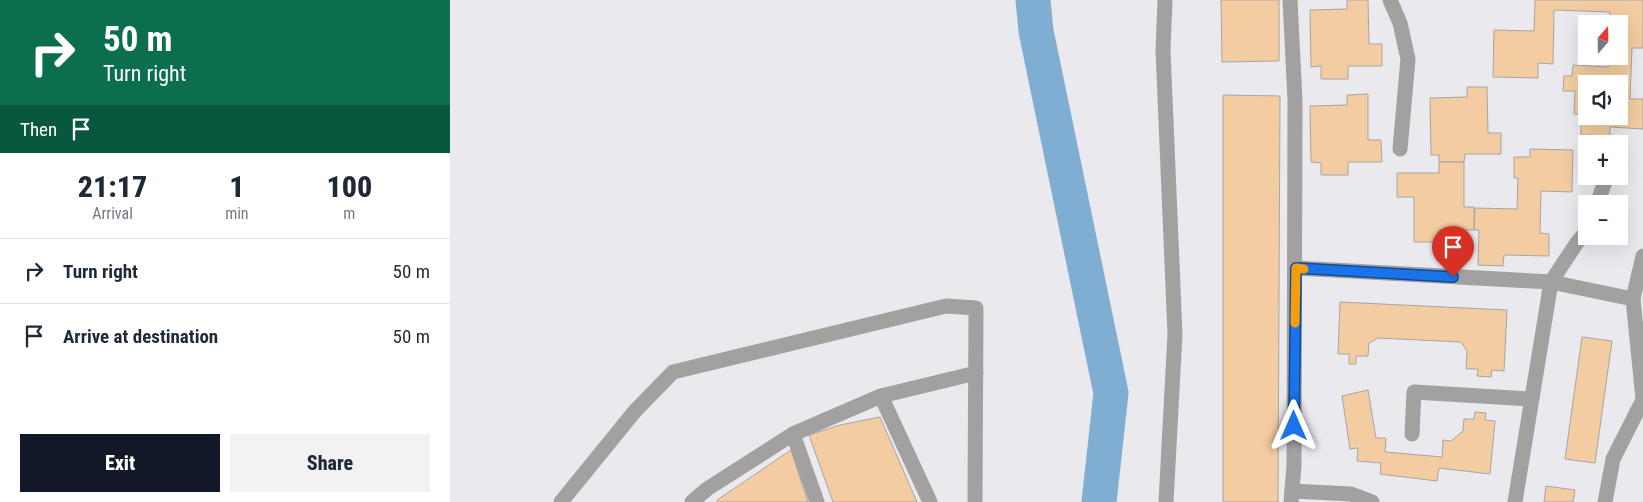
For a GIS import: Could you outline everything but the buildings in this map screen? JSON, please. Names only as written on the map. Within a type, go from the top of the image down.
[{"type":"street","points":[[1165,0],[1163,50],[1175,334],[1166,502]]},
{"type":"street","points":[[1290,0],[1296,100],[1296,268],[1292,497],[1351,494],[1372,502]]},
{"type":"street","points":[[1390,0],[1400,23],[1408,59],[1400,149]]},
{"type":"street","points":[[1515,502],[1551,282],[1578,242]]},
{"type":"street","points":[[1605,502],[1613,458],[1643,400],[1633,299],[1643,256]]},
{"type":"street","points":[[1296,268],[1551,282],[1633,299]]},
{"type":"street","points":[[562,502],[636,411],[674,372],[946,306],[976,308],[975,502]]},
{"type":"street","points":[[692,502],[709,495],[792,434],[881,396],[976,373]]},
{"type":"street","points":[[1412,434],[1414,392],[1532,399]]},
{"type":"street","points":[[881,396],[930,502]]},
{"type":"street","points":[[792,434],[817,502]]},
{"type":"waterway","points":[[1033,0],[1036,31],[1111,393],[1099,502]]},
{"type":"slow traffic","points":[[1295,323],[1296,268],[1304,269]]},
{"type":"route","points":[[1294,426],[1296,268],[1453,277]]}]
